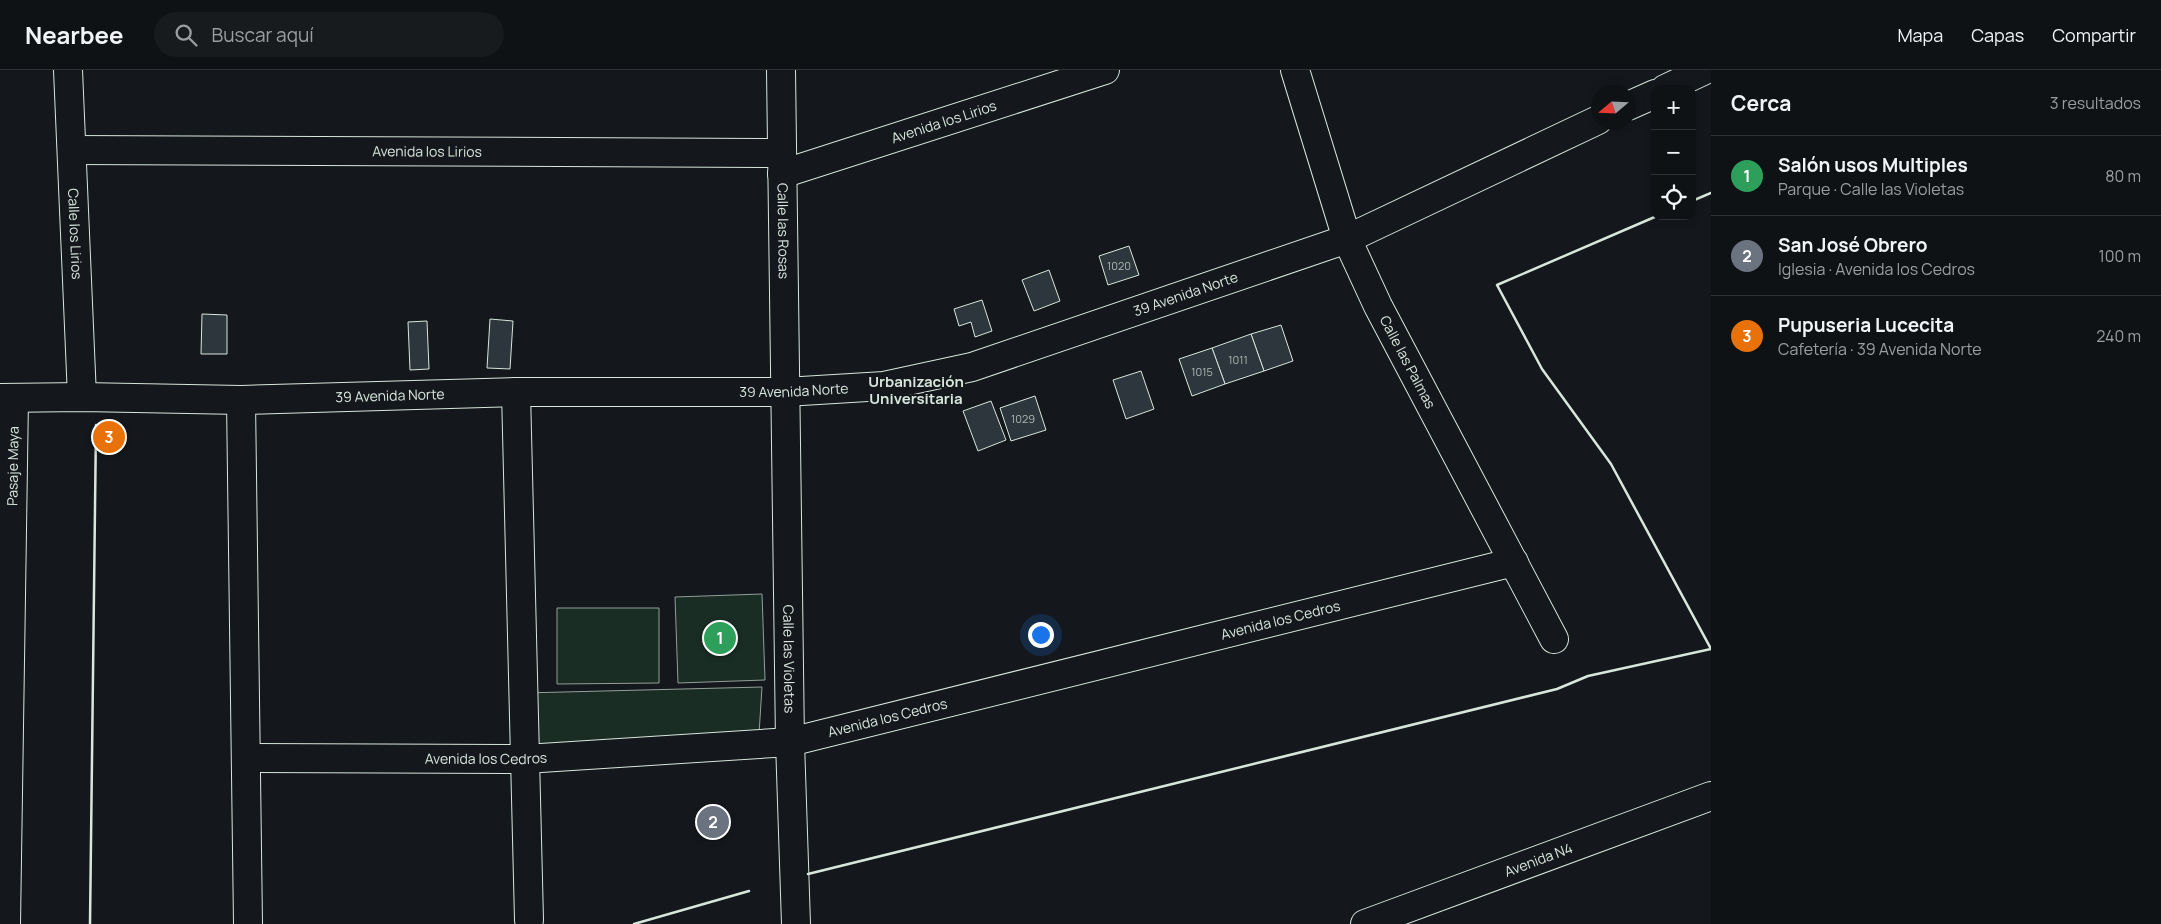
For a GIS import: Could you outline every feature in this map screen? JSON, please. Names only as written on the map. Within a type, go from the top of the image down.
[{"type":"street","name":"Calle los Lirios","points":[[68,70],[82,397]]},
{"type":"street","name":"Calle las Rosas","points":[[781,70],[785,392]]},
{"type":"street","name":"Avenida los Lirios","points":[[72,150],[782,164],[1105,70]]},
{"type":"street","name":"Calle las Palmas","points":[[1295,70],[1347,239],[1378,306],[1554,639]]},
{"type":"street","points":[[1673,85],[1705,70]]},
{"type":"street","points":[[1636,102],[1651,96]]},
{"type":"street","name":"39 Avenida Norte","points":[[7,398],[82,397],[241,400],[516,392],[785,392],[884,386],[972,367],[1347,239],[1591,123]]},
{"type":"street","points":[[516,392],[529,920]]},
{"type":"street","name":"Calle las Violetas","points":[[785,392],[790,742],[796,924]]},
{"type":"street","name":"Pasaje Maya","points":[[6,924],[7,398]]},
{"type":"street","points":[[241,400],[248,924]]},
{"type":"street","name":"Avenida los Cedros","points":[[246,758],[525,759],[790,742],[1514,562]]},
{"type":"street","name":"Avenida N4","points":[[1366,924],[1711,796]]},
{"type":"green space","points":[[762,594],[765,680],[678,683],[675,597]]},
{"type":"green space","points":[[557,608],[659,608],[659,683],[557,684]]},
{"type":"green space","points":[[762,687],[759,734],[525,749],[524,693]]},
{"type":"building","points":[[1129,246],[1139,275],[1108,285],[1099,256]]},
{"type":"building","points":[[1049,270],[1060,301],[1034,311],[1022,280]]},
{"type":"building","points":[[982,300],[992,331],[975,337],[971,322],[959,326],[954,309]]},
{"type":"building","points":[[202,314],[227,315],[227,354],[201,354]]},
{"type":"building","points":[[490,319],[513,321],[510,369],[487,368]]},
{"type":"building","points":[[427,321],[429,369],[410,370],[408,322]]},
{"type":"building","points":[[1281,325],[1293,361],[1264,371],[1251,334]]},
{"type":"building","points":[[1251,334],[1264,371],[1225,384],[1212,348]]},
{"type":"building","points":[[1212,348],[1225,384],[1192,396],[1179,359]]},
{"type":"building","points":[[1141,371],[1154,409],[1126,419],[1113,380]]},
{"type":"building","points":[[1035,396],[1046,430],[1011,441],[1000,408]]},
{"type":"building","points":[[991,401],[1006,440],[978,451],[963,411]]},
{"type":"building","points":[[99,427],[120,427],[120,448],[99,448]]},
{"type":"wall","points":[[1696,199],[1711,193]]},
{"type":"wall","points":[[808,874],[1557,689],[1588,676],[1711,649],[1611,464],[1542,369],[1497,285],[1651,219]]},
{"type":"wall","points":[[90,924],[96,425]]},
{"type":"wall","points":[[634,924],[749,891]]},
{"type":"place","name":"Pupuseria Lucecita","points":[[109,437]]},
{"type":"place","name":"Salón usos Multiples","points":[[720,638]]},
{"type":"place","name":"San José Obrero","points":[[713,822]]},
{"type":"district","name":"Urbanización Universitaria","points":[[916,390]]}]
